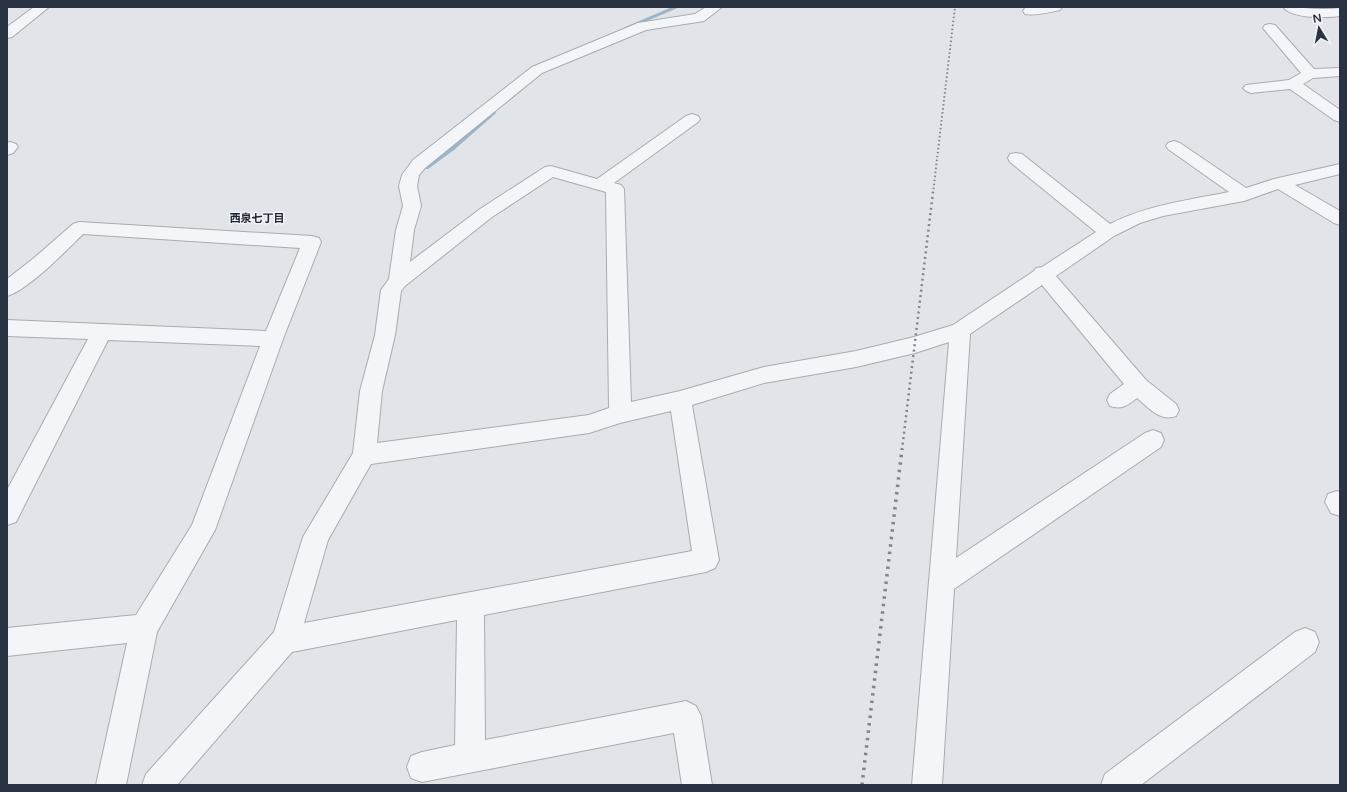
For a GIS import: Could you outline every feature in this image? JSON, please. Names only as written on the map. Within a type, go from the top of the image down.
[{"type":"street","points":[[7,34],[42,7]]},
{"type":"street","points":[[398,281],[405,230],[412,206],[408,186],[411,175],[419,164],[537,70],[643,26],[699,18],[715,7]]},
{"type":"street","points":[[1030,11],[1055,7]]},
{"type":"street","points":[[1290,7],[1298,11],[1330,14],[1340,12]]},
{"type":"street","points":[[1270,28],[1310,74]]},
{"type":"street","points":[[1251,88],[1293,84],[1310,74],[1340,72]]},
{"type":"street","points":[[1293,84],[1340,117]]},
{"type":"street","points":[[601,184],[692,118]]},
{"type":"street","points":[[1174,146],[1244,195]]},
{"type":"street","points":[[1016,158],[1108,232]]},
{"type":"street","points":[[364,455],[589,424],[620,414],[680,400],[764,375],[856,359],[915,345],[960,330],[1043,273],[1108,232],[1134,219],[1161,211],[1244,195],[1280,183],[1340,169]]},
{"type":"street","points":[[157,785],[285,640],[316,538],[364,455],[371,391],[384,335],[391,290],[398,281],[486,213],[551,171],[615,189],[620,414]]},
{"type":"street","points":[[1280,183],[1340,219]]},
{"type":"street","points":[[7,289],[41,263],[79,228],[312,242],[273,339],[202,530],[144,628],[111,785]]},
{"type":"street","points":[[1043,273],[1138,386],[1168,410]]},
{"type":"street","points":[[7,328],[273,339]]},
{"type":"street","points":[[927,785],[960,330]]},
{"type":"street","points":[[7,514],[102,332]]},
{"type":"street","points":[[1118,400],[1138,386]]},
{"type":"street","points":[[285,640],[706,560],[680,400]]},
{"type":"street","points":[[942,583],[1153,440]]},
{"type":"street","points":[[470,758],[471,605]]},
{"type":"street","points":[[7,642],[144,628]]},
{"type":"street","points":[[1116,785],[1305,642]]},
{"type":"street","points":[[422,767],[686,716],[697,785]]},
{"type":"waterway","points":[[626,28],[677,7]]},
{"type":"waterway","points":[[425,167],[451,148],[492,113]]},
{"type":"railway","points":[[933,193],[955,7]]},
{"type":"railway","points":[[902,450],[933,192]]},
{"type":"railway","points":[[862,785],[902,449]]},
{"type":"district","name":"西泉七丁目","points":[[257,218]]}]
